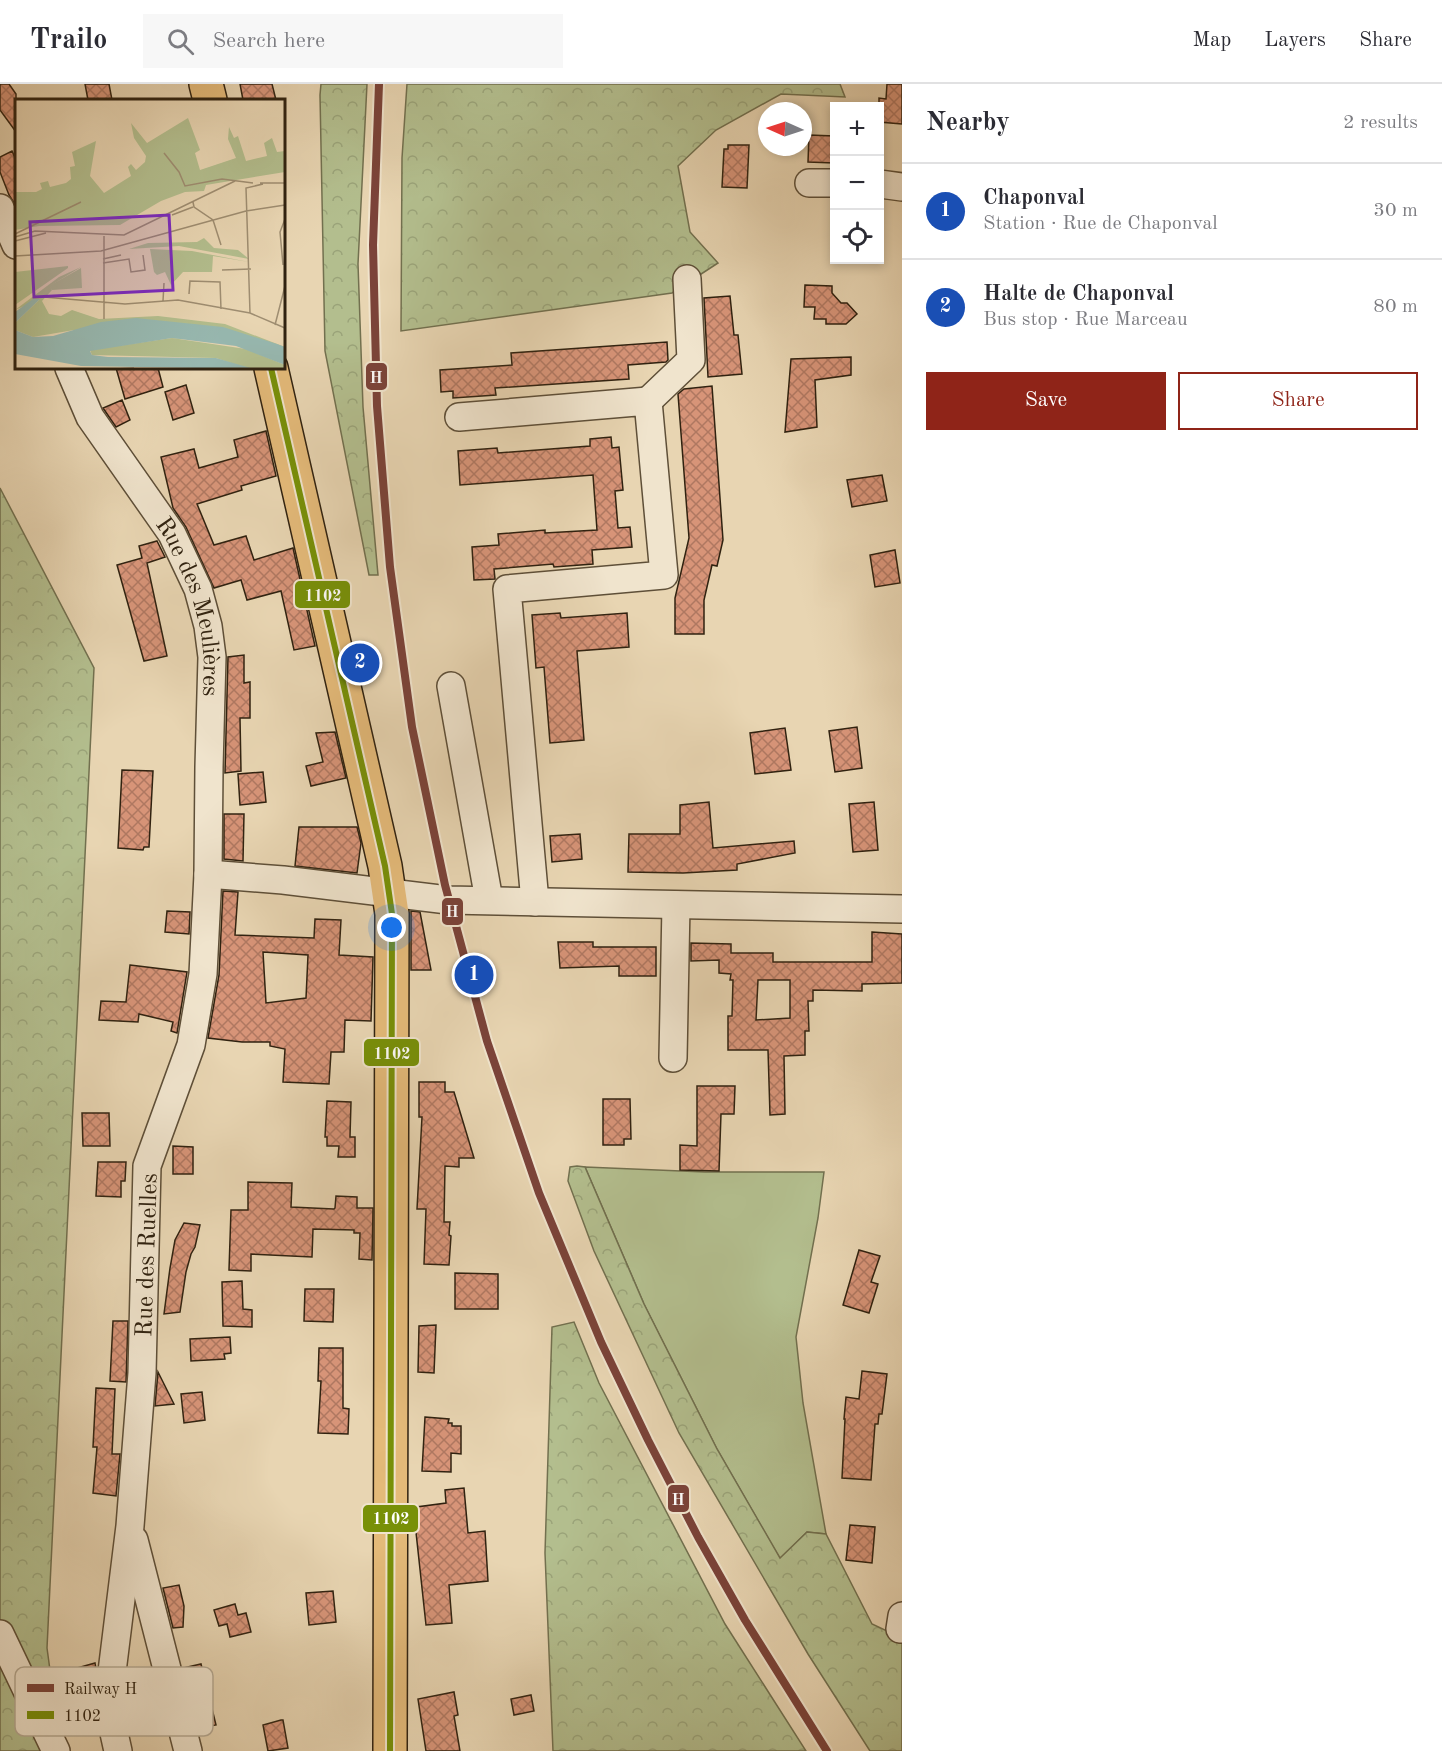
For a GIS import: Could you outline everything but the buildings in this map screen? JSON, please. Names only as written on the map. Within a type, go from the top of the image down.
[{"type":"main road","points":[[206,84],[210,99]]},
{"type":"main road","points":[[271,369],[380,843],[392,914],[390,1751]]},
{"type":"street","points":[[884,185],[902,187]]},
{"type":"street","points":[[0,208],[15,243]]},
{"type":"street","points":[[459,417],[648,401],[691,360],[687,279]]},
{"type":"street","name":"Rue des Meulières","points":[[69,369],[90,417],[172,534],[198,589],[208,626],[212,657],[208,767],[208,874]]},
{"type":"street","points":[[535,902],[507,590],[664,575],[648,401]]},
{"type":"street","points":[[451,686],[489,900]]},
{"type":"street","points":[[208,874],[283,880],[432,899],[902,909]]},
{"type":"street","name":"Rue des Ruelles","points":[[113,1667],[130,1526],[142,1373],[147,1166],[191,1045],[203,974],[208,874]]},
{"type":"street","points":[[673,1058],[676,904]]},
{"type":"street","points":[[130,1526],[166,1667]]},
{"type":"street","points":[[0,1634],[16,1667]]},
{"type":"street","points":[[49,1736],[56,1751]]},
{"type":"street","name":"Rue des Ruelles","points":[[115,1736],[118,1751]]},
{"type":"street","points":[[184,1736],[188,1751]]},
{"type":"green space","points":[[321,84],[367,84],[358,264],[363,407],[378,575],[369,575],[325,351]]},
{"type":"green space","points":[[407,84],[840,84],[845,97],[781,94],[767,102],[758,102],[758,107],[716,130],[678,166],[690,232],[718,263],[672,293],[401,331],[402,158]]},
{"type":"green space","points":[[0,488],[94,668],[47,1648],[50,1667],[15,1667],[15,1736],[59,1736],[61,1751],[0,1751]]},
{"type":"green space","points":[[570,1167],[585,1167],[644,1304],[717,1449],[780,1558],[807,1532],[826,1534],[872,1624],[902,1638],[902,1751],[870,1751],[808,1654],[679,1433],[594,1251],[568,1181]]},
{"type":"green space","points":[[585,1167],[705,1172],[824,1172],[796,1337],[803,1403],[826,1534],[807,1532],[780,1559],[717,1449],[644,1304]]},
{"type":"green space","points":[[574,1322],[599,1383],[725,1624],[806,1751],[553,1751],[545,1553],[552,1327]]},
{"type":"rail line","name":"H","points":[[379,84],[373,245],[377,406],[390,567],[412,727],[445,885],[487,1041],[539,1193],[601,1342],[698,1537],[745,1620],[827,1751]]},
{"type":"transit line","name":"1102","points":[[271,369],[385,866],[392,914],[390,1751]]},
{"type":"place","name":"Halte de Chaponval","points":[[360,663]]},
{"type":"place","name":"Chaponval","points":[[474,975]]}]
